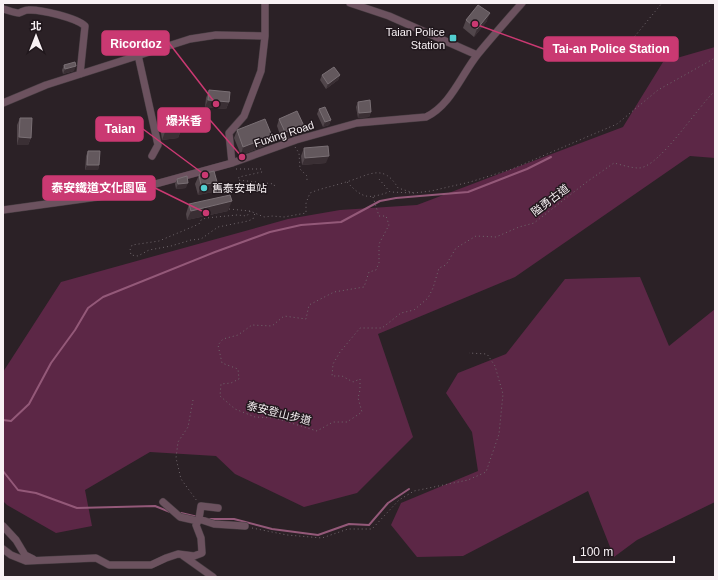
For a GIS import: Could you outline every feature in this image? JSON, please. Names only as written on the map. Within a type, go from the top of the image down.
[{"type":"street","points":[[233,163],[229,133],[244,116],[261,70],[266,36],[265,3]]},
{"type":"street","points":[[350,3],[389,16],[477,55]]},
{"type":"street","name":"Fuxing Road","points":[[3,210],[119,194],[233,163],[292,141],[357,123],[426,117],[433,114],[445,102],[477,55],[522,3]]},
{"type":"street","points":[[3,9],[19,13],[27,10],[56,14],[82,23],[85,26],[80,74]]},
{"type":"street","points":[[3,103],[46,85],[190,39],[216,35],[266,36]]},
{"type":"street","points":[[138,55],[158,145],[152,156]]},
{"type":"street","points":[[163,502],[180,517],[214,524],[245,526]]},
{"type":"street","points":[[3,550],[26,561],[96,558],[109,566],[151,565],[166,558],[181,554],[194,556],[202,553],[201,538],[196,525],[199,520],[201,506],[218,508]]},
{"type":"street","points":[[3,526],[16,540],[25,555],[35,561]]},
{"type":"street","points":[[181,554],[213,577]]},
{"type":"path","points":[[622,52],[662,3]]},
{"type":"path","points":[[347,182],[356,193],[372,198],[390,192],[414,193],[470,182],[512,169],[617,124],[658,90],[715,58]]},
{"type":"path","name":"隘勇古道","points":[[333,422],[347,422],[362,412],[358,398],[360,379],[353,382],[342,376],[332,376],[333,364],[336,358],[360,328],[382,328],[401,313],[414,310],[428,298],[433,288],[439,268],[446,265],[456,248],[476,236],[496,237],[519,227],[534,223],[614,163],[640,168],[656,159],[692,120],[715,91]]},
{"type":"path","points":[[292,141],[299,153],[300,169],[307,176],[307,181]]},
{"type":"path","points":[[233,163],[237,170],[261,169],[262,172],[239,177],[238,180],[274,184],[275,188]]},
{"type":"path","points":[[227,209],[239,209],[255,212],[264,217],[284,217],[306,212],[306,203],[310,193],[321,188],[347,182],[374,172],[388,175],[398,188],[414,193]]},
{"type":"path","points":[[379,180],[390,192]]},
{"type":"path","name":"泰安登山步道","points":[[333,422],[317,431],[275,418],[254,417],[235,409],[220,396],[221,384],[231,383],[239,379],[238,369],[222,363],[218,345],[223,338],[238,335],[252,326],[272,326],[284,316],[306,319],[310,305],[334,292],[364,287],[369,272],[376,270],[379,263],[379,244],[389,225],[386,216],[379,216],[372,198]]},
{"type":"path","points":[[250,211],[246,216],[237,215],[206,218],[201,220],[199,224],[159,241],[132,245],[130,250],[131,255],[138,256],[149,250],[201,239],[218,228],[248,221],[253,218],[255,212]]},
{"type":"path","points":[[245,526],[287,535],[322,538],[348,529],[372,529],[399,500],[414,491],[468,480],[486,472],[499,434],[503,394],[495,366],[487,354],[469,353]]},
{"type":"path","points":[[193,400],[188,427],[178,442],[176,458],[181,479],[201,506]]},
{"type":"shaded area","points":[[715,47],[715,158],[690,156],[515,277],[378,334],[413,437],[357,493],[304,507],[235,474],[216,456],[150,452],[85,490],[92,526],[56,533],[7,505],[3,501],[3,372],[61,282],[288,219],[340,210],[417,205],[623,127],[663,62]]},
{"type":"shaded area","points":[[640,277],[669,346],[715,309],[715,502],[637,540],[614,557],[588,491],[463,556],[417,557],[391,525],[401,503],[478,471],[472,432],[446,393],[458,373],[506,354],[565,279]]},
{"type":"building","points":[[478,5],[490,13],[477,29],[466,20]]},
{"type":"building","points":[[75,62],[76,66],[65,69],[64,65]]},
{"type":"building","points":[[334,67],[340,75],[328,84],[322,75]]},
{"type":"building","points":[[209,90],[230,92],[229,102],[208,100]]},
{"type":"building","points":[[370,100],[371,112],[359,113],[358,102]]},
{"type":"building","points":[[325,107],[331,120],[325,122],[319,109]]},
{"type":"building","points":[[297,111],[304,126],[285,132],[279,119]]},
{"type":"building","points":[[20,118],[32,118],[31,138],[19,137]]},
{"type":"building","points":[[265,119],[272,136],[243,147],[237,130]]},
{"type":"building","points":[[328,146],[329,156],[305,158],[304,148]]},
{"type":"building","points":[[88,151],[100,151],[99,165],[87,165]]},
{"type":"building","points":[[214,171],[217,182],[201,185],[199,175]]},
{"type":"building","points":[[187,176],[188,183],[178,184],[177,179]]},
{"type":"building","points":[[230,195],[232,201],[191,211],[189,204]]},
{"type":"waterway","points":[[3,420],[11,421],[29,404],[51,363],[75,330],[88,308],[103,297],[215,252],[270,232],[301,225],[341,222],[380,201],[396,198],[468,192],[527,169],[551,157]]},
{"type":"waterway","points":[[3,471],[18,490],[36,493],[77,508],[155,506],[170,512]]},
{"type":"waterway","points":[[210,519],[234,519],[272,529],[318,535],[349,524],[369,525],[388,503],[409,489]]},
{"type":"waterway","points":[[181,513],[198,517]]},
{"type":"place","name":"Tai-an Police Station","points":[[475,24]]},
{"type":"place","name":"Taian Police Station","points":[[453,38]]},
{"type":"place","name":"Ricordoz","points":[[216,104]]},
{"type":"place","name":"爆米香","points":[[242,157]]},
{"type":"place","name":"Taian","points":[[205,175]]},
{"type":"place","name":"舊泰安車站","points":[[204,188]]},
{"type":"place","name":"泰安鐵道文化園區","points":[[206,213]]}]
